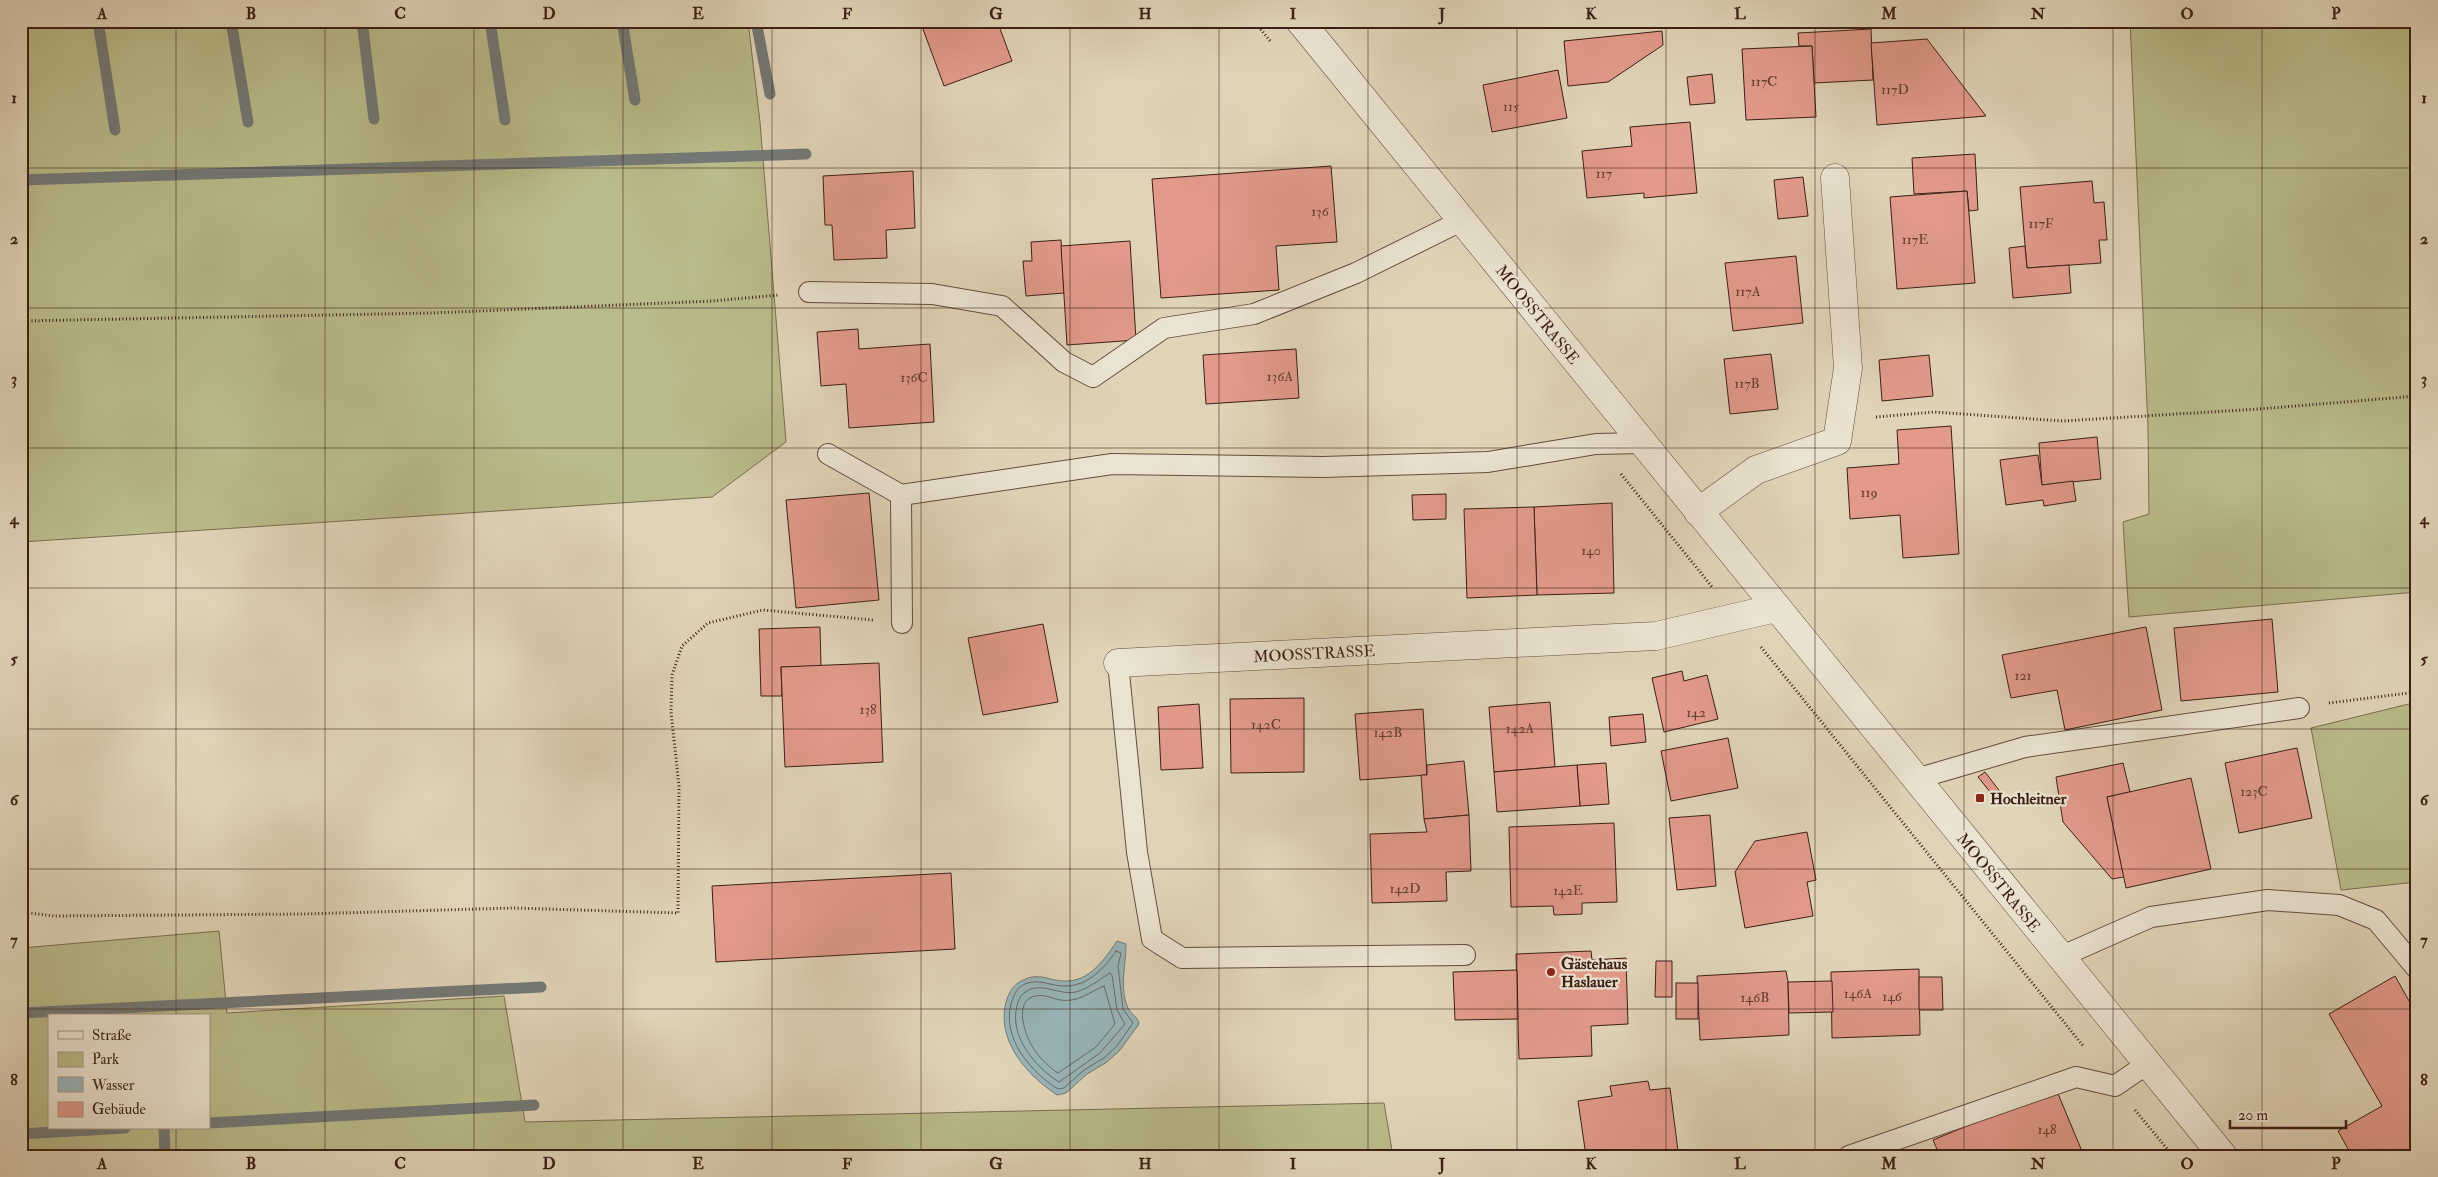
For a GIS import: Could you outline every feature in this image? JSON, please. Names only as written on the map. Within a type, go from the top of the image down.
[{"type":"street","name":"MOOSSTRASSE","points":[[1300,21],[2223,1156]]},
{"type":"street","points":[[1698,512],[1756,470],[1837,441],[1848,368],[1835,178]]},
{"type":"street","name":"MOOSSTRASSE","points":[[1118,663],[1656,636],[1776,608]]},
{"type":"lane","points":[[809,292],[932,294],[1002,306],[1064,362],[1093,377],[1164,328],[1254,314],[1356,273],[1461,220]]},
{"type":"lane","points":[[828,454],[901,495],[1112,464],[1322,467],[1488,462],[1596,444],[1642,443]]},
{"type":"lane","points":[[901,495],[902,623]]},
{"type":"lane","points":[[1118,663],[1136,852],[1152,939],[1182,958],[1466,955]]},
{"type":"lane","points":[[1916,779],[2025,747],[2299,708]]},
{"type":"lane","points":[[2060,957],[2151,918],[2268,900],[2339,905],[2376,920],[2417,969]]},
{"type":"lane","points":[[1849,1156],[2076,1077],[2115,1086],[2147,1064]]},
{"type":"path","points":[[21,321],[432,312],[714,301],[809,292]]},
{"type":"path","points":[[1840,421],[1934,412],[2062,421],[2259,409],[2417,396]]},
{"type":"path","points":[[21,912],[54,916],[304,914],[512,908],[678,913],[678,786],[670,712],[672,675],[682,646],[708,623],[763,610],[902,623]]},
{"type":"path","points":[[2299,708],[2417,692]]},
{"type":"green space","points":[[21,21],[748,21],[760,122],[786,442],[712,497],[21,542]]},
{"type":"green space","points":[[2130,21],[2417,21],[2417,592],[2129,617],[2123,522],[2149,514],[2148,427]]},
{"type":"green space","points":[[2417,702],[2417,882],[2341,890],[2311,728]]},
{"type":"green space","points":[[219,931],[227,1013],[504,996],[525,1122],[1384,1103],[1393,1156],[21,1156],[21,948]]},
{"type":"water","points":[[1117,941],[1126,944],[1125,1000],[1139,1024],[1120,1050],[1107,1062],[1087,1074],[1066,1093],[1057,1095],[1035,1078],[1016,1056],[1006,1030],[1004,1016],[1006,1002],[1016,985],[1031,977],[1042,977],[1059,981],[1082,978],[1102,962]]},
{"type":"building","points":[[920,21],[1011,21],[999,26],[1012,61],[944,86]]},
{"type":"building","points":[[1871,29],[1873,80],[1814,83],[1812,46],[1799,46],[1798,33]]},
{"type":"building","points":[[1662,31],[1663,45],[1608,82],[1568,86],[1564,41]]},
{"type":"building","points":[[1927,39],[1986,116],[1877,125],[1871,43]]},
{"type":"building","points":[[1812,46],[1816,117],[1746,120],[1742,49]]},
{"type":"building","points":[[1558,70],[1567,118],[1492,132],[1483,85]]},
{"type":"building","points":[[1712,74],[1715,103],[1690,105],[1687,77]]},
{"type":"building","points":[[1690,122],[1697,193],[1644,198],[1644,193],[1587,198],[1582,151],[1632,146],[1630,127]]},
{"type":"building","points":[[1975,154],[1978,210],[1969,211],[1967,191],[1914,194],[1912,158]]},
{"type":"building","points":[[1331,166],[1337,242],[1276,246],[1279,290],[1161,298],[1152,179]]},
{"type":"building","points":[[913,171],[915,228],[886,230],[887,258],[834,260],[832,225],[825,225],[823,176]]},
{"type":"building","points":[[1803,177],[1808,216],[1778,219],[1774,180]]},
{"type":"building","points":[[2092,181],[2094,203],[2104,202],[2107,240],[2099,240],[2101,263],[2027,268],[2020,187]]},
{"type":"building","points":[[1967,191],[1975,283],[1897,289],[1890,197]]},
{"type":"building","points":[[1061,240],[1064,293],[1026,296],[1023,261],[1032,261],[1031,242]]},
{"type":"building","points":[[1130,241],[1136,340],[1067,345],[1061,246]]},
{"type":"building","points":[[2025,246],[2027,268],[2069,265],[2071,293],[2013,298],[2009,248]]},
{"type":"building","points":[[1796,256],[1803,323],[1733,331],[1725,263]]},
{"type":"building","points":[[858,329],[859,349],[930,344],[934,422],[849,428],[846,384],[821,386],[817,332]]},
{"type":"building","points":[[1296,349],[1299,398],[1206,404],[1203,355]]},
{"type":"building","points":[[1771,354],[1778,409],[1730,414],[1724,359]]},
{"type":"building","points":[[1929,355],[1933,396],[1882,401],[1879,360]]},
{"type":"building","points":[[1951,426],[1959,554],[1903,558],[1900,515],[1850,519],[1847,468],[1899,464],[1897,430]]},
{"type":"building","points":[[2097,437],[2101,479],[2042,485],[2039,443]]},
{"type":"building","points":[[2038,455],[2042,485],[2073,481],[2076,501],[2044,506],[2043,500],[2006,505],[2000,460]]},
{"type":"building","points":[[869,493],[879,600],[796,608],[786,500]]},
{"type":"building","points":[[1446,494],[1446,519],[1413,520],[1412,495]]},
{"type":"building","points":[[1612,503],[1614,593],[1537,595],[1534,507]]},
{"type":"building","points":[[1534,507],[1537,595],[1467,598],[1464,509]]},
{"type":"building","points":[[2272,619],[2278,692],[2181,701],[2174,628]]},
{"type":"building","points":[[1043,624],[1058,702],[983,715],[968,638]]},
{"type":"building","points":[[820,627],[821,666],[781,667],[782,696],[761,696],[759,629]]},
{"type":"building","points":[[2146,627],[2162,710],[2065,730],[2057,690],[2011,698],[2002,655]]},
{"type":"building","points":[[879,663],[883,762],[785,767],[781,667]]},
{"type":"building","points":[[1682,671],[1684,681],[1707,675],[1718,719],[1664,732],[1652,678]]},
{"type":"building","points":[[1304,698],[1304,772],[1231,773],[1230,699]]},
{"type":"building","points":[[1550,702],[1555,767],[1494,772],[1489,707]]},
{"type":"building","points":[[1199,704],[1203,768],[1161,770],[1158,707]]},
{"type":"building","points":[[1423,709],[1427,775],[1360,780],[1355,714]]},
{"type":"building","points":[[1643,714],[1646,742],[1611,746],[1609,717]]},
{"type":"building","points":[[1728,738],[1738,788],[1671,801],[1661,751]]},
{"type":"building","points":[[2297,748],[2312,818],[2239,833],[2225,763]]},
{"type":"building","points":[[1464,761],[1469,815],[1424,819],[1421,775],[1427,775],[1427,765]]},
{"type":"building","points":[[1606,763],[1609,804],[1580,806],[1577,765]]},
{"type":"building","points":[[2123,763],[2130,792],[2107,797],[2124,877],[2112,879],[2063,822],[2056,777]]},
{"type":"building","points":[[1577,765],[1580,806],[1497,812],[1494,772]]},
{"type":"building","points":[[1985,772],[2005,798],[1999,803],[1978,777]]},
{"type":"building","points":[[2191,778],[2211,869],[2126,888],[2107,797]]},
{"type":"building","points":[[1469,815],[1471,871],[1446,872],[1447,901],[1372,903],[1370,834],[1427,832],[1424,819]]},
{"type":"building","points":[[1710,815],[1716,886],[1677,890],[1669,818]]},
{"type":"building","points":[[1614,823],[1617,902],[1582,903],[1582,914],[1554,915],[1553,906],[1511,907],[1509,827]]},
{"type":"building","points":[[1807,832],[1816,880],[1807,882],[1813,916],[1745,928],[1735,872],[1755,841]]},
{"type":"building","points":[[951,873],[955,949],[716,962],[712,886]]},
{"type":"building","points":[[1591,951],[1592,960],[1626,958],[1628,1024],[1591,1026],[1592,1056],[1519,1059],[1516,954]]},
{"type":"building","points":[[1656,961],[1672,961],[1672,997],[1655,997]]},
{"type":"building","points":[[1919,969],[1920,1035],[1832,1038],[1831,972]]},
{"type":"building","points":[[1517,970],[1518,1019],[1455,1020],[1453,972]]},
{"type":"building","points":[[1786,971],[1789,1035],[1700,1040],[1697,976]]},
{"type":"building","points":[[2395,976],[2417,1015],[2417,1156],[2411,1149],[2398,1156],[2352,1156],[2338,1131],[2382,1106],[2329,1014]]},
{"type":"building","points":[[1919,977],[1942,977],[1943,1010],[1919,1010]]},
{"type":"building","points":[[1832,981],[1833,1012],[1789,1013],[1788,982]]},
{"type":"building","points":[[1676,983],[1698,983],[1698,1019],[1676,1019]]},
{"type":"building","points":[[1648,1081],[1650,1090],[1670,1088],[1678,1151],[1648,1156],[1586,1156],[1578,1101],[1612,1096],[1610,1086]]},
{"type":"building","points":[[2056,1089],[2084,1156],[1940,1156],[1933,1140]]},
{"type":"waterway","points":[[98,21],[115,130]]},
{"type":"waterway","points":[[231,21],[248,122]]},
{"type":"waterway","points":[[362,21],[374,119]]},
{"type":"waterway","points":[[490,21],[505,120]]},
{"type":"waterway","points":[[622,21],[635,100]]},
{"type":"waterway","points":[[756,21],[770,94]]},
{"type":"waterway","points":[[21,180],[806,154]]},
{"type":"waterway","points":[[21,1013],[541,987]]},
{"type":"waterway","points":[[210,1123],[534,1105]]},
{"type":"waterway","points":[[21,1134],[90,1130]]},
{"type":"waterway","points":[[164,1130],[165,1156]]},
{"type":"place","name":"Hochleitner","points":[[1980,798]]},
{"type":"place","name":"Gästehaus Haslauer","points":[[1551,972]]}]
